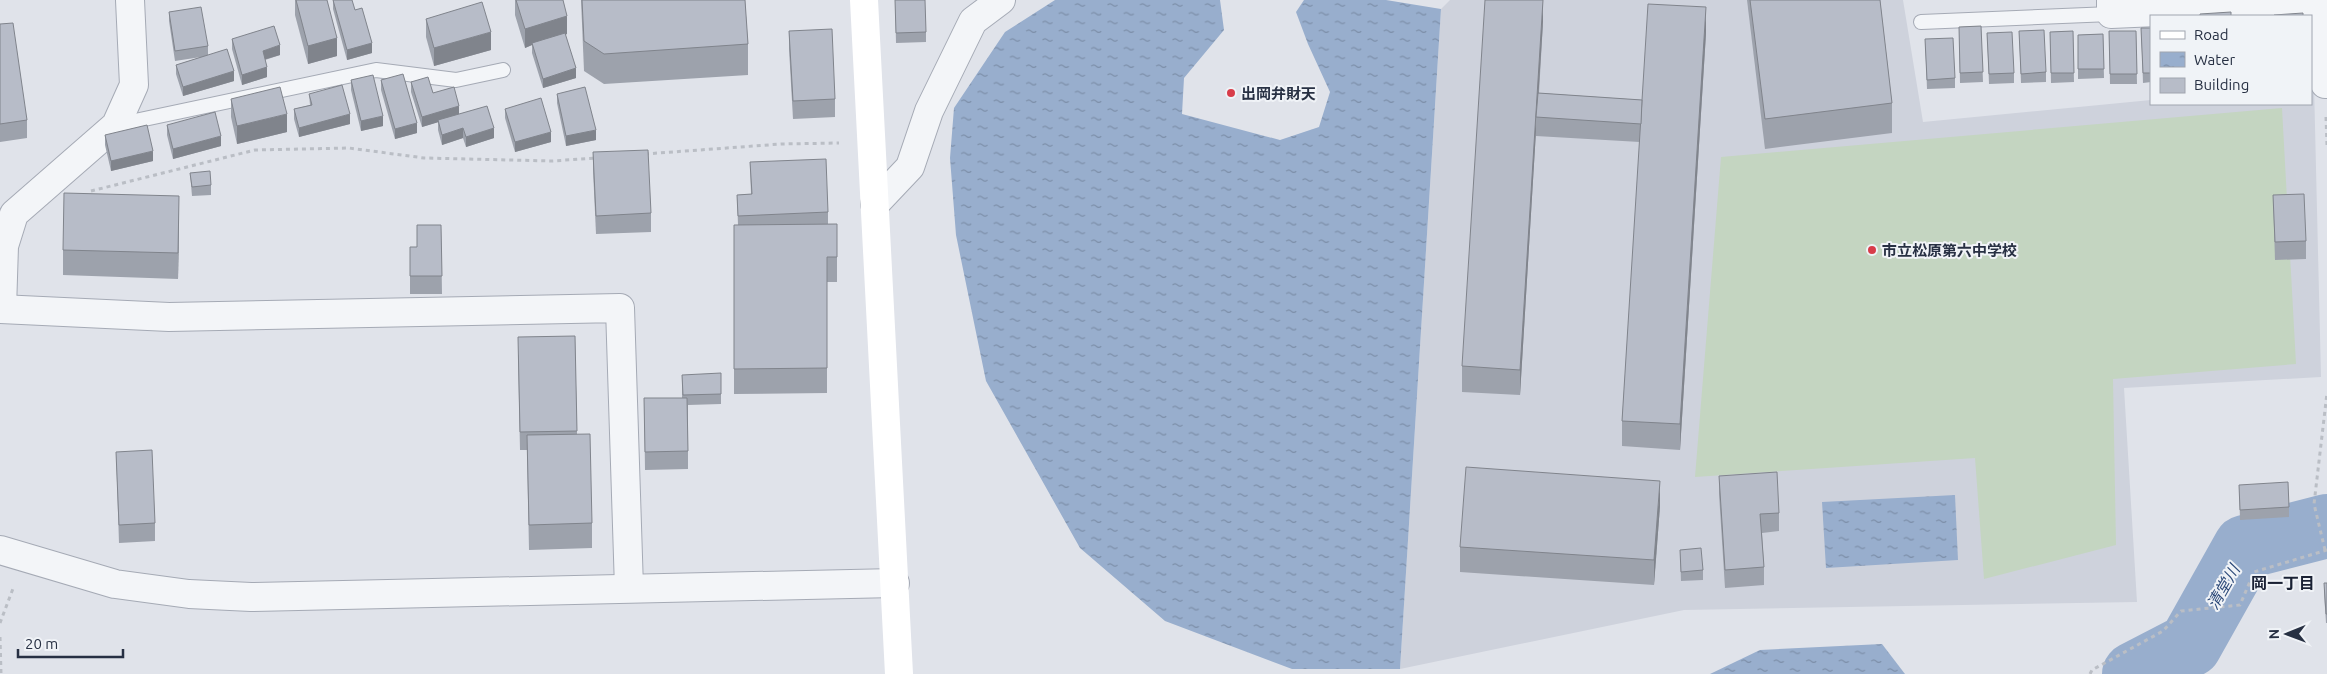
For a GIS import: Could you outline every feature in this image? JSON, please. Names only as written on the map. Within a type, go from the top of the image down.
[{"type":"street","points":[[130,0],[134,85],[116,125],[7,212],[1,309],[170,317],[620,308],[629,588]]},
{"type":"street","points":[[864,0],[899,674]]},
{"type":"street","points":[[875,204],[910,167],[928,111],[972,21],[1001,0]]},
{"type":"street","points":[[2111,7],[2319,3],[2325,84],[2327,84]]},
{"type":"street","points":[[12,554],[114,584],[190,594],[251,597],[895,583]]},
{"type":"lane","points":[[1922,22],[2111,7]]},
{"type":"lane","points":[[116,125],[376,70],[456,80],[503,70]]},
{"type":"path","points":[[638,155],[781,144],[847,143]]},
{"type":"path","points":[[84,193],[255,150],[349,148],[424,158],[542,161],[600,158]]},
{"type":"path","points":[[2090,674],[2092,670],[2163,632],[2180,611],[2240,606],[2254,572],[2326,550],[2314,504],[2327,394]]},
{"type":"path","points":[[0,623],[12,554]]},
{"type":"path","points":[[0,637],[1,674]]},
{"type":"shaded area","name":"市立松原第六中学校","points":[[1450,0],[1903,0],[1923,122],[2150,100],[2150,105],[2312,105],[2312,84],[2314,84],[2321,377],[2124,388],[2137,602],[1684,610],[1400,669],[1441,9]]},
{"type":"green space","points":[[2282,108],[2296,364],[2113,379],[2116,545],[1984,579],[1975,458],[1695,477],[1721,157]]},
{"type":"water","points":[[1055,0],[1220,0],[1224,30],[1184,78],[1182,114],[1280,140],[1319,127],[1330,92],[1296,12],[1304,0],[1386,0],[1441,9],[1400,669],[1292,669],[1165,621],[1080,548],[986,381],[956,235],[950,158],[954,108],[1005,32]]},
{"type":"water","points":[[1955,495],[1958,560],[1826,568],[1822,502]]},
{"type":"water","points":[[1882,644],[1905,674],[1710,674],[1760,650]]},
{"type":"building","points":[[296,0],[327,0],[337,38],[308,46]]},
{"type":"building","points":[[333,0],[352,0],[355,10],[362,8],[372,43],[347,50]]},
{"type":"building","points":[[516,0],[563,0],[567,16],[525,29]]},
{"type":"building","points":[[582,0],[745,0],[748,44],[604,54],[584,41]]},
{"type":"building","points":[[895,0],[925,0],[926,32],[896,33]]},
{"type":"building","points":[[1485,0],[1543,0],[1520,370],[1462,366]]},
{"type":"building","points":[[1750,0],[1880,0],[1892,103],[1765,119]]},
{"type":"building","points":[[482,2],[491,32],[434,48],[426,19]]},
{"type":"building","points":[[1648,4],[1706,7],[1680,424],[1622,421]]},
{"type":"building","points":[[201,7],[208,46],[175,51],[169,12]]},
{"type":"building","points":[[2231,12],[2231,15],[2200,14]]},
{"type":"building","points":[[2303,13],[2303,15],[2274,15]]},
{"type":"building","points":[[13,23],[27,120],[0,124],[0,24]]},
{"type":"building","points":[[274,26],[280,45],[263,51],[267,67],[242,75],[232,39]]},
{"type":"building","points":[[1981,26],[1983,72],[1960,73],[1959,27]]},
{"type":"building","points":[[2141,28],[2150,28],[2150,73],[2143,73]]},
{"type":"building","points":[[832,29],[835,99],[793,101],[789,31]]},
{"type":"building","points":[[2044,30],[2046,72],[2021,74],[2019,31]]},
{"type":"building","points":[[2073,31],[2074,73],[2051,73],[2050,32]]},
{"type":"building","points":[[2109,31],[2136,31],[2137,74],[2110,74]]},
{"type":"building","points":[[2012,32],[2014,73],[1989,74],[1987,33]]},
{"type":"building","points":[[565,33],[576,68],[543,79],[532,43]]},
{"type":"building","points":[[2103,34],[2104,69],[2078,69],[2078,35]]},
{"type":"building","points":[[1953,38],[1955,78],[1927,80],[1925,39]]},
{"type":"building","points":[[227,49],[234,71],[183,87],[176,65]]},
{"type":"building","points":[[403,74],[417,123],[395,129],[381,80]]},
{"type":"building","points":[[373,75],[383,116],[361,121],[351,80]]},
{"type":"building","points":[[428,77],[433,93],[454,87],[459,106],[422,117],[411,82]]},
{"type":"building","points":[[342,85],[350,114],[299,128],[294,109],[312,105],[309,94]]},
{"type":"building","points":[[280,87],[287,114],[237,126],[231,99]]},
{"type":"building","points":[[585,87],[596,130],[566,136],[557,94]]},
{"type":"building","points":[[1538,93],[1642,100],[1641,124],[1536,117]]},
{"type":"building","points":[[541,98],[551,132],[515,142],[505,109]]},
{"type":"building","points":[[487,106],[494,128],[466,137],[463,128],[442,135],[438,120]]},
{"type":"building","points":[[215,112],[221,136],[173,149],[167,125]]},
{"type":"building","points":[[147,125],[153,151],[111,161],[105,135]]},
{"type":"building","points":[[648,150],[651,213],[596,216],[593,152]]},
{"type":"building","points":[[826,159],[828,212],[738,216],[737,195],[752,194],[750,162]]},
{"type":"building","points":[[210,171],[211,185],[192,187],[190,173]]},
{"type":"building","points":[[64,193],[179,196],[178,253],[63,250]]},
{"type":"building","points":[[2304,194],[2306,241],[2275,242],[2273,195]]},
{"type":"building","points":[[837,224],[837,257],[827,257],[827,368],[734,369],[734,225]]},
{"type":"building","points":[[417,225],[441,225],[442,276],[410,276],[410,247],[417,247]]},
{"type":"building","points":[[575,336],[577,431],[520,432],[518,337]]},
{"type":"building","points":[[721,373],[721,394],[683,395],[682,375]]},
{"type":"building","points":[[644,398],[687,398],[688,451],[645,452]]},
{"type":"building","points":[[590,434],[592,523],[529,525],[527,435]]},
{"type":"building","points":[[152,450],[155,523],[119,525],[116,452]]},
{"type":"building","points":[[1466,467],[1660,481],[1654,560],[1460,547]]},
{"type":"building","points":[[1777,472],[1779,513],[1760,514],[1764,567],[1725,570],[1719,476]]},
{"type":"building","points":[[2288,482],[2289,507],[2240,510],[2239,485]]},
{"type":"building","points":[[1701,548],[1703,570],[1681,572],[1680,550]]},
{"type":"building","points":[[2324,583],[2327,583],[2327,614],[2326,614]]},
{"type":"waterway","name":"清堂川","points":[[2134,674],[2190,645],[2245,547],[2327,526]]},
{"type":"place","name":"出岡弁財天","points":[[1231,93]]},
{"type":"place","name":"市立松原第六中学校","points":[[1872,250]]},
{"type":"district","name":"岡一丁目","points":[[2283,583]]}]
